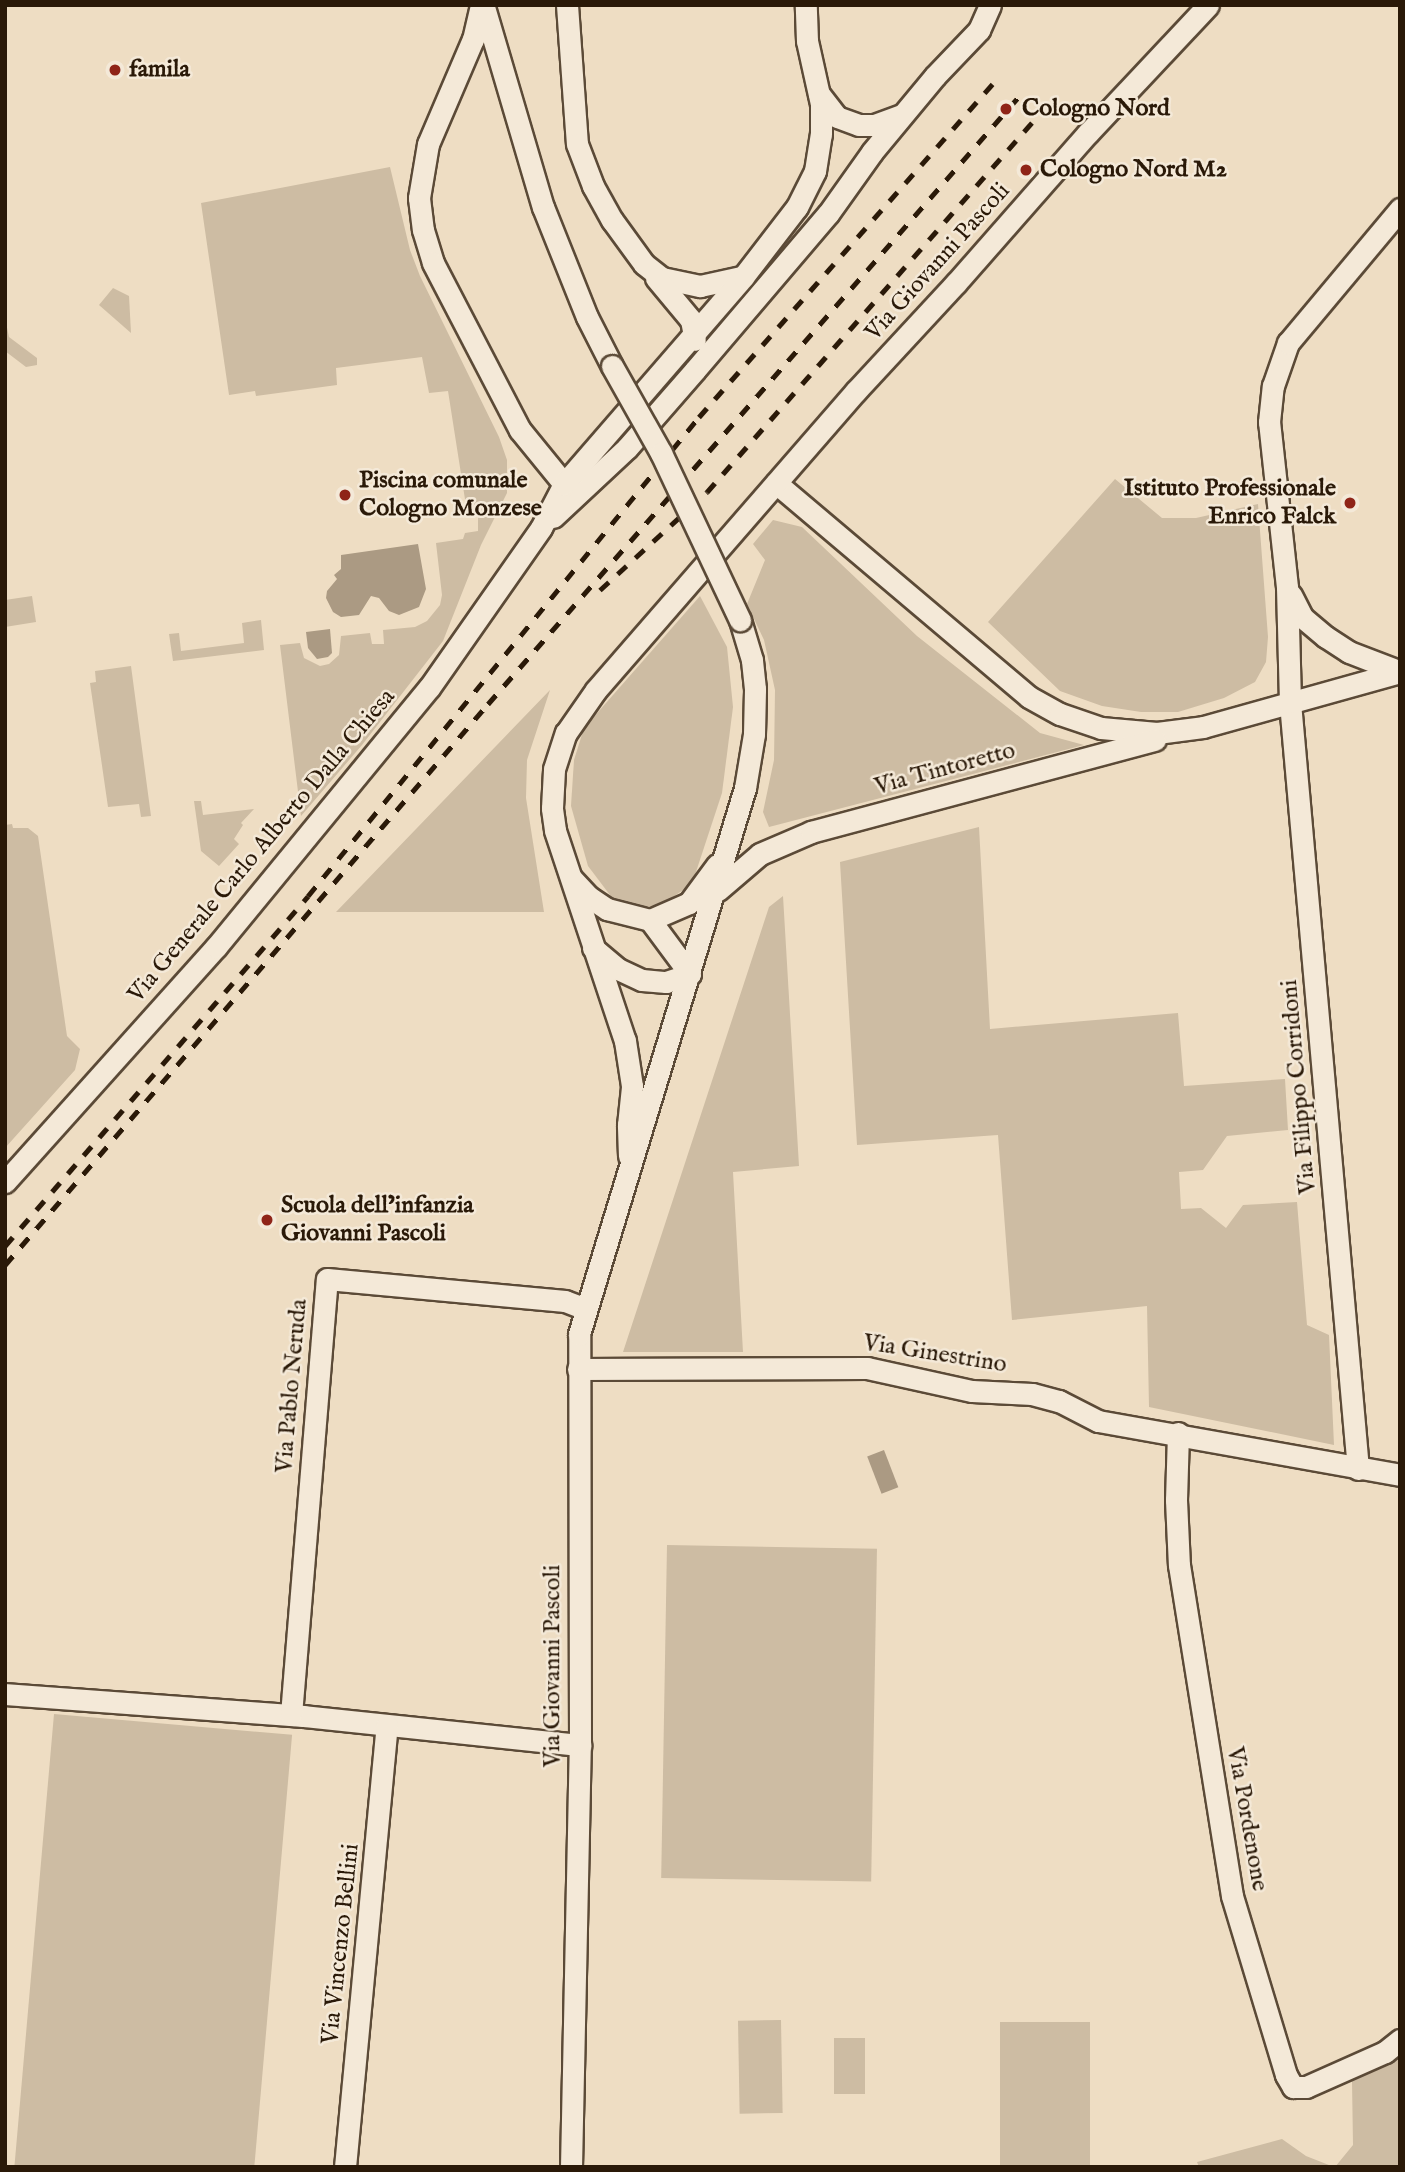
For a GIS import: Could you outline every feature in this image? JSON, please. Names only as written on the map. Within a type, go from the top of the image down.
[{"type":"street","name":"Via Giovanni Pascoli","points":[[482,5],[542,207],[587,317],[660,453],[740,620],[754,674],[754,734],[746,788],[579,1335],[580,1745],[570,2167]]},
{"type":"street","name":"Via Giovanni Pascoli","points":[[482,5],[473,40],[428,144],[420,181],[420,212],[433,263],[520,430],[564,484]]},
{"type":"street","points":[[567,5],[574,122],[580,152],[606,211],[652,273],[686,312],[695,329],[695,370]]},
{"type":"street","name":"Via Generale Carlo Alberto Dalla Chiesa","points":[[5,1182],[277,874],[429,688],[541,528],[564,484],[695,329],[743,277],[792,214],[810,185],[821,134],[819,94],[807,41],[806,5]]},
{"type":"street","name":"Via Generale Carlo Alberto Dalla Chiesa","points":[[541,528],[627,448],[695,370],[828,214],[904,114],[979,30],[990,5]]},
{"type":"street","name":"Via Giovanni Pascoli","points":[[629,1172],[628,1125],[632,1086],[630,1064],[625,1041],[568,874],[552,808],[554,769],[566,733],[596,690],[776,483],[1088,133],[1208,5]]},
{"type":"street","points":[[819,94],[837,117],[859,125],[887,121],[904,114]]},
{"type":"street","name":"Via Filippo Corridoni","points":[[1358,1469],[1290,702],[1287,587],[1269,422],[1279,362],[1288,343],[1400,209]]},
{"type":"street","points":[[652,273],[673,283],[700,286],[743,277]]},
{"type":"street","name":"Via Tintoretto","points":[[776,483],[1029,697],[1046,708],[1116,731],[1157,733],[1203,727]]},
{"type":"street","points":[[564,484],[586,485]]},
{"type":"street","name":"Via Tintoretto","points":[[1287,587],[1302,617],[1326,637],[1349,652],[1398,670]]},
{"type":"street","name":"Via Tintoretto","points":[[716,892],[760,854],[811,832],[1203,727],[1398,670]]},
{"type":"street","points":[[568,874],[589,897],[607,909],[650,920],[689,903],[705,885],[729,845]]},
{"type":"street","points":[[593,948],[618,969],[642,980],[666,982],[690,974],[650,920]]},
{"type":"street","name":"Via Pablo Neruda","points":[[291,1715],[327,1279],[565,1301],[586,1309]]},
{"type":"street","name":"Via Ginestrino","points":[[578,1369],[867,1368],[972,1391],[1032,1394],[1059,1401],[1098,1421],[1178,1433],[1400,1475]]},
{"type":"street","name":"Via Pordenone","points":[[1178,1433],[1176,1500],[1179,1565],[1232,1896],[1286,2075],[1293,2087],[1307,2087],[1385,2052],[1400,2040]]},
{"type":"street","points":[[5,1694],[291,1715],[580,1745]]},
{"type":"street","name":"Via Vincenzo Bellini","points":[[345,2167],[387,1726]]},
{"type":"shaded area","points":[[390,167],[410,250],[420,276],[499,437],[507,460],[507,493],[481,545],[443,641],[362,745],[301,816],[280,645],[300,643],[304,658],[320,666],[329,664],[339,655],[341,636],[370,633],[372,644],[384,644],[383,630],[415,627],[427,621],[440,605],[442,595],[436,543],[463,539],[465,533],[478,531],[478,511],[467,512],[448,391],[429,393],[422,357],[336,368],[337,385],[256,396],[255,391],[229,395],[201,203]]},
{"type":"shaded area","points":[[113,288],[129,296],[131,333],[99,305]]},
{"type":"shaded area","points":[[5,318],[9,337],[37,358],[37,365],[26,367],[5,351]]},
{"type":"shaded area","points":[[1115,479],[1162,518],[1196,518],[1258,504],[1268,637],[1266,662],[1255,682],[1224,698],[1178,712],[1141,712],[1102,706],[1060,691],[988,622]]},
{"type":"shaded area","points":[[773,520],[802,527],[917,636],[1040,733],[1084,745],[769,827],[763,812],[774,760],[775,690],[764,640],[747,604],[765,560],[753,544]]},
{"type":"shaded area","points":[[418,544],[426,589],[419,607],[399,615],[389,611],[379,598],[371,596],[359,615],[341,617],[333,612],[326,598],[327,591],[337,579],[334,575],[341,569],[341,555]]},
{"type":"shaded area","points":[[32,596],[36,622],[5,627],[5,600]]},
{"type":"shaded area","points":[[700,596],[727,647],[733,707],[722,793],[692,884],[661,905],[639,907],[616,903],[588,866],[571,806],[574,760],[584,728]]},
{"type":"shaded area","points":[[261,620],[264,650],[173,661],[169,634],[179,633],[181,651],[244,643],[242,623]]},
{"type":"shaded area","points":[[330,629],[332,653],[328,657],[317,659],[308,648],[306,632]]},
{"type":"shaded area","points":[[131,666],[151,816],[141,817],[139,804],[108,807],[90,683],[96,682],[95,671]]},
{"type":"shaded area","points":[[550,690],[527,760],[526,798],[544,912],[336,912]]},
{"type":"shaded area","points":[[194,801],[201,801],[203,815],[254,809],[241,823],[243,825],[234,839],[239,844],[219,866],[201,851]]},
{"type":"shaded area","points":[[12,824],[13,828],[28,828],[38,836],[67,1036],[80,1049],[75,1070],[5,1148],[5,825]]},
{"type":"shaded area","points":[[979,827],[990,1029],[1178,1013],[1184,1086],[1285,1079],[1288,1130],[1227,1136],[1203,1170],[1179,1172],[1181,1209],[1201,1208],[1226,1228],[1243,1205],[1297,1202],[1307,1325],[1329,1335],[1334,1445],[1149,1407],[1147,1306],[1012,1320],[998,1135],[857,1145],[840,862]]},
{"type":"shaded area","points":[[783,896],[799,1166],[733,1172],[743,1352],[623,1352],[769,907]]},
{"type":"shaded area","points":[[884,1450],[898,1487],[882,1494],[867,1456]]},
{"type":"shaded area","points":[[667,1545],[877,1549],[871,1882],[661,1878]]},
{"type":"shaded area","points":[[54,1714],[292,1735],[254,2167],[14,2167]]},
{"type":"shaded area","points":[[781,2020],[783,2113],[740,2114],[738,2021]]},
{"type":"shaded area","points":[[1000,2022],[1090,2022],[1090,2167],[1000,2167]]},
{"type":"shaded area","points":[[834,2038],[865,2038],[865,2094],[834,2094]]},
{"type":"shaded area","points":[[1400,2059],[1400,2167],[1335,2167],[1353,2145],[1352,2081]]},
{"type":"shaded area","points":[[1282,2139],[1306,2156],[1334,2167],[1199,2167],[1197,2162]]},
{"type":"railway","points":[[5,1246],[308,896],[699,417],[1000,75]]},
{"type":"railway","points":[[5,1265],[488,704],[1022,93]]},
{"type":"railway","points":[[600,590],[707,492],[1043,110]]},
{"type":"place","name":"famila","points":[[115,70]]},
{"type":"place","name":"Cologno Nord","points":[[1006,109]]},
{"type":"place","name":"Cologno Nord M2","points":[[1026,170]]},
{"type":"place","name":"Piscina comunale Cologno Monzese","points":[[345,495]]},
{"type":"place","name":"Istituto Professionale Enrico Falck","points":[[1350,503]]},
{"type":"place","name":"Scuola dell’infanzia Giovanni Pascoli","points":[[267,1220]]}]
